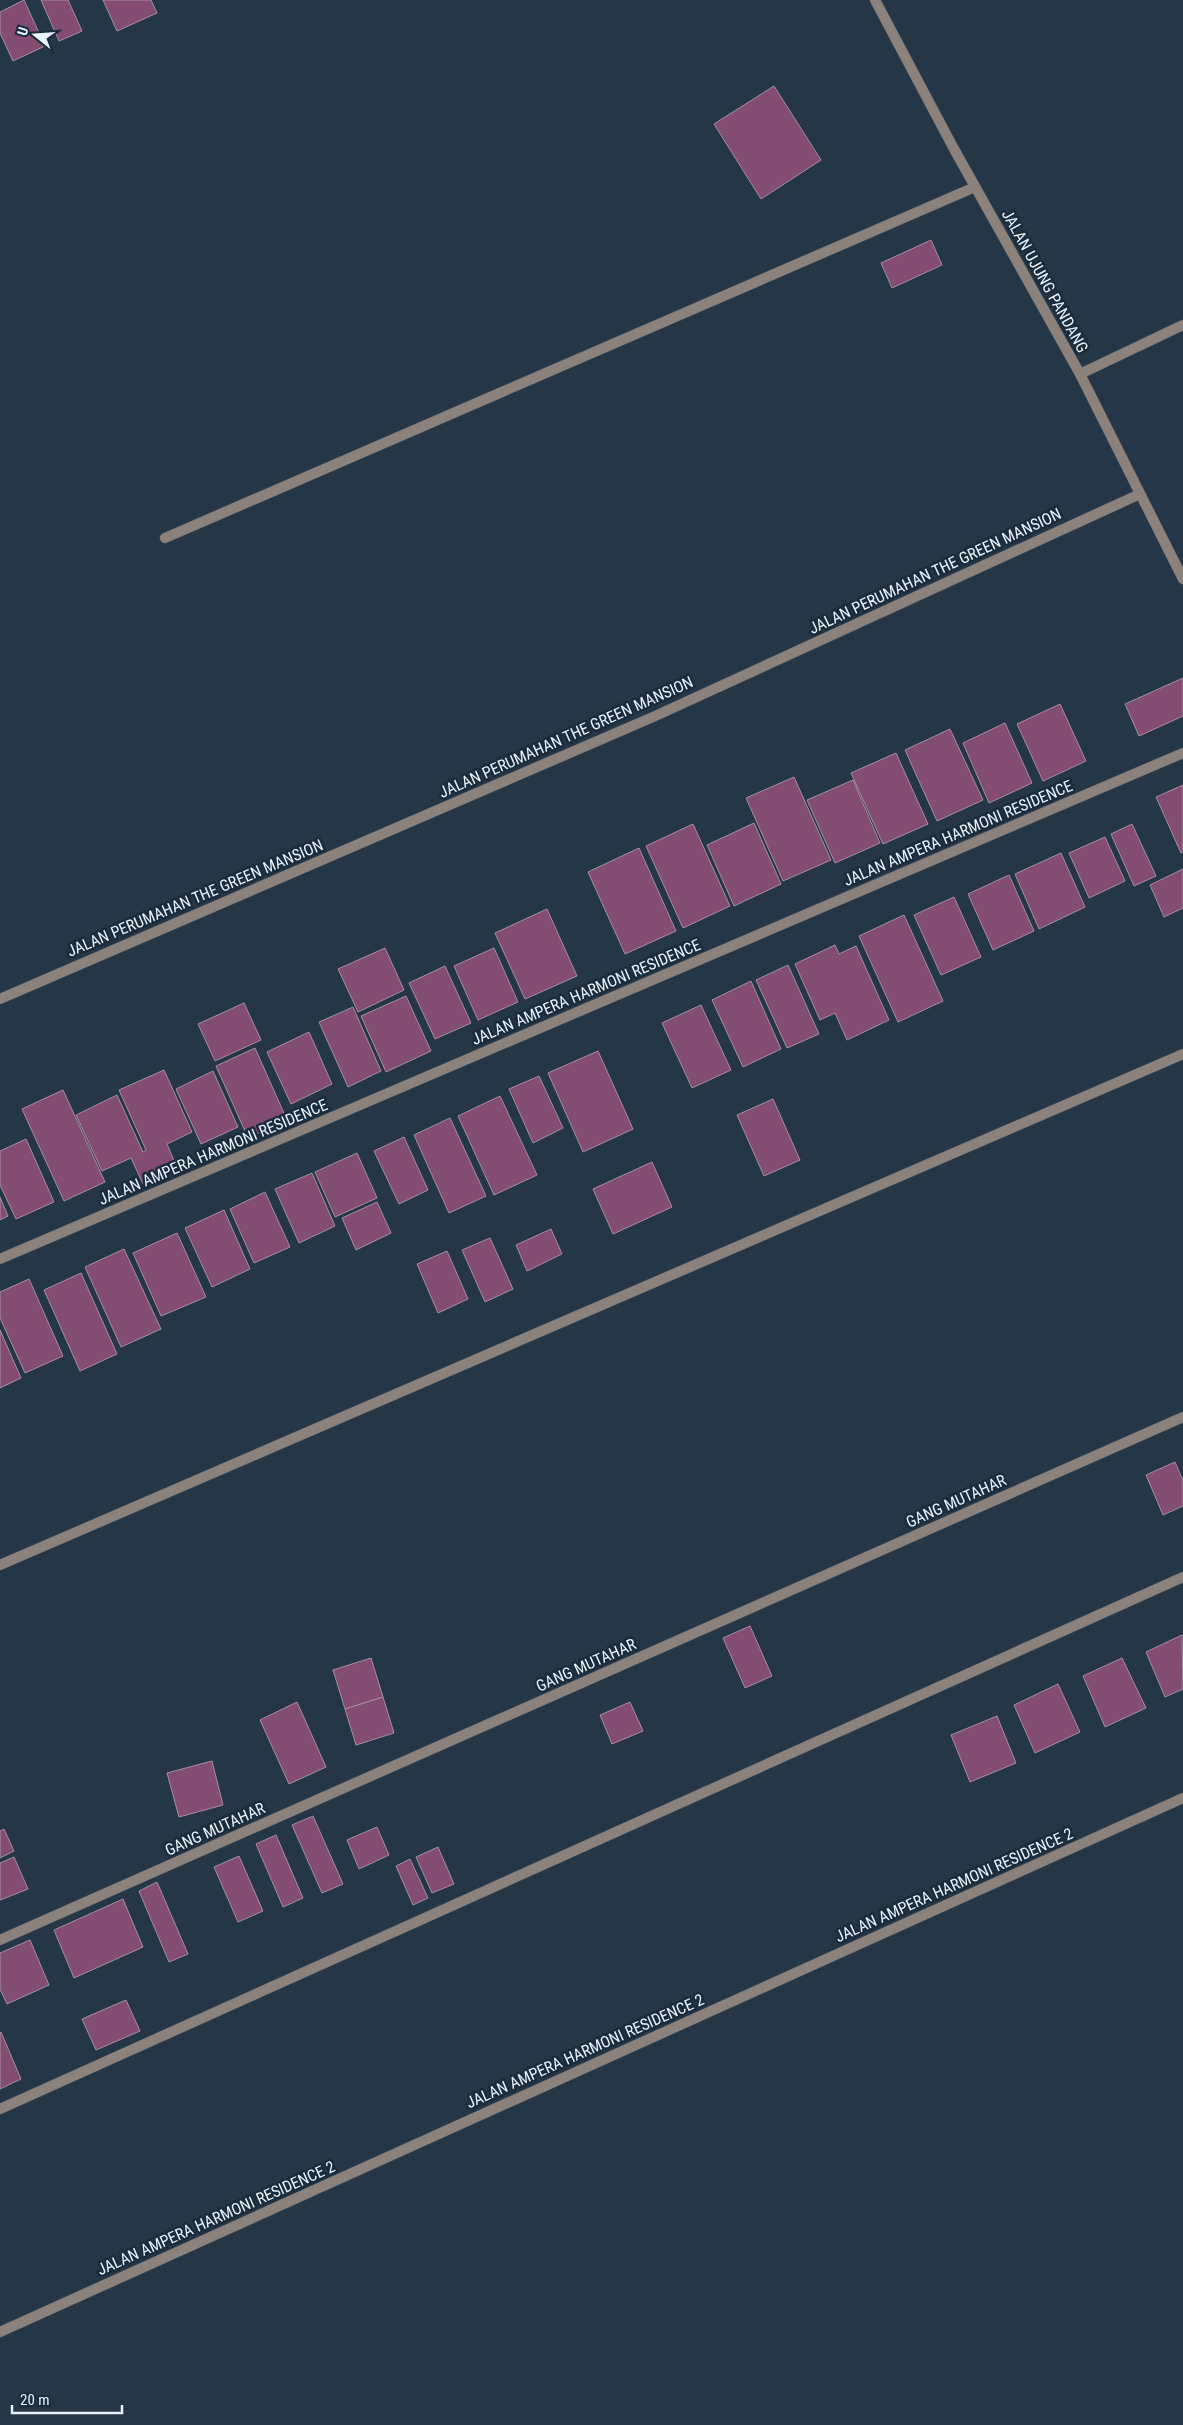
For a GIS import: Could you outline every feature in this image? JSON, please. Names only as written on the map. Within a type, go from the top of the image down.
[{"type":"street","name":"JALAN UJUNG PANDANG","points":[[875,0],[975,187],[1080,374],[1183,579]]},
{"type":"street","points":[[165,538],[975,187]]},
{"type":"street","points":[[1080,374],[1183,325]]},
{"type":"street","name":"JALAN PERUMAHAN THE GREEN MANSION","points":[[0,999],[653,717],[1140,494]]},
{"type":"street","name":"JALAN AMPERA HARMONI RESIDENCE","points":[[0,1259],[1183,754]]},
{"type":"street","points":[[0,1565],[1183,1054]]},
{"type":"street","name":"GANG MUTAHAR","points":[[0,1940],[1183,1416]]},
{"type":"street","points":[[0,2109],[1183,1577]]},
{"type":"street","name":"JALAN AMPERA HARMONI RESIDENCE 2","points":[[0,2332],[1183,1798]]},
{"type":"building","points":[[24,0],[45,46],[13,61],[0,33],[0,12]]},
{"type":"building","points":[[41,0],[68,0],[82,31],[59,41]]},
{"type":"building","points":[[103,0],[151,0],[157,13],[117,31]]},
{"type":"building","points":[[774,86],[821,160],[761,199],[714,124]]},
{"type":"building","points":[[931,240],[942,265],[892,288],[881,263]]},
{"type":"building","points":[[1183,678],[1183,716],[1139,736],[1125,704]]},
{"type":"building","points":[[1060,704],[1086,761],[1043,781],[1017,724]]},
{"type":"building","points":[[1005,723],[1032,783],[989,803],[963,743]]},
{"type":"building","points":[[950,729],[983,800],[937,821],[905,750]]},
{"type":"building","points":[[896,753],[928,824],[883,844],[851,773]]},
{"type":"building","points":[[794,777],[831,860],[783,881],[746,798]]},
{"type":"building","points":[[853,780],[880,843],[835,863],[807,800]]},
{"type":"building","points":[[1183,785],[1183,852],[1181,853],[1156,797]]},
{"type":"building","points":[[754,823],[781,884],[734,906],[707,845]]},
{"type":"building","points":[[693,824],[730,906],[683,928],[646,846]]},
{"type":"building","points":[[1132,824],[1156,876],[1134,886],[1111,834]]},
{"type":"building","points":[[1105,837],[1125,881],[1089,898],[1069,853]]},
{"type":"building","points":[[639,848],[676,931],[625,954],[588,872]]},
{"type":"building","points":[[1061,853],[1085,907],[1039,929],[1015,874]]},
{"type":"building","points":[[1183,869],[1183,908],[1164,917],[1150,885]]},
{"type":"building","points":[[1009,875],[1034,931],[993,950],[968,894]]},
{"type":"building","points":[[954,897],[981,957],[941,975],[914,915]]},
{"type":"building","points":[[547,909],[577,976],[525,999],[495,933]]},
{"type":"building","points":[[904,915],[943,1001],[898,1022],[859,936]]},
{"type":"building","points":[[835,945],[839,954],[856,946],[889,1020],[847,1040],[835,1013],[820,1020],[795,964]]},
{"type":"building","points":[[385,948],[404,990],[358,1012],[338,969]]},
{"type":"building","points":[[494,948],[518,1002],[478,1020],[454,966]]},
{"type":"building","points":[[788,965],[819,1034],[787,1048],[756,980]]},
{"type":"building","points":[[445,966],[471,1023],[435,1039],[409,983]]},
{"type":"building","points":[[751,981],[781,1049],[743,1067],[712,1000]]},
{"type":"building","points":[[406,996],[431,1051],[386,1072],[361,1016]]},
{"type":"building","points":[[244,1003],[261,1040],[215,1061],[198,1024]]},
{"type":"building","points":[[701,1005],[731,1070],[692,1088],[662,1023]]},
{"type":"building","points":[[353,1007],[381,1071],[348,1087],[319,1022]]},
{"type":"building","points":[[309,1032],[332,1084],[291,1104],[267,1052]]},
{"type":"building","points":[[255,1048],[287,1120],[248,1138],[216,1066]]},
{"type":"building","points":[[598,1051],[633,1129],[583,1152],[548,1073]]},
{"type":"building","points":[[164,1070],[192,1132],[167,1144],[177,1168],[143,1184],[131,1158],[102,1171],[76,1115],[117,1095],[143,1152],[146,1150],[119,1090]]},
{"type":"building","points":[[213,1071],[238,1127],[201,1144],[176,1089]]},
{"type":"building","points":[[539,1076],[563,1128],[533,1143],[509,1089]]},
{"type":"building","points":[[63,1090],[105,1182],[64,1201],[22,1109]]},
{"type":"building","points":[[500,1096],[537,1175],[494,1195],[458,1116]]},
{"type":"building","points":[[773,1099],[800,1160],[764,1176],[737,1115]]},
{"type":"building","points":[[450,1118],[486,1196],[449,1213],[414,1135]]},
{"type":"building","points":[[404,1137],[428,1190],[399,1204],[374,1151]]},
{"type":"building","points":[[26,1139],[54,1202],[16,1219],[0,1185],[0,1151]]},
{"type":"building","points":[[357,1153],[377,1198],[335,1217],[315,1172]]},
{"type":"building","points":[[652,1162],[672,1207],[613,1234],[593,1189]]},
{"type":"building","points":[[312,1173],[335,1226],[299,1243],[275,1189]]},
{"type":"building","points":[[265,1192],[290,1247],[254,1263],[230,1209]]},
{"type":"building","points":[[0,1197],[8,1216],[0,1220]]},
{"type":"building","points":[[377,1202],[391,1233],[356,1250],[342,1218]]},
{"type":"building","points":[[224,1210],[250,1269],[212,1287],[185,1228]]},
{"type":"building","points":[[551,1229],[562,1254],[527,1271],[516,1245]]},
{"type":"building","points":[[177,1233],[206,1297],[161,1316],[133,1253]]},
{"type":"building","points":[[490,1238],[513,1289],[485,1302],[462,1250]]},
{"type":"building","points":[[124,1249],[161,1329],[121,1347],[85,1267]]},
{"type":"building","points":[[447,1251],[468,1299],[438,1313],[417,1264]]},
{"type":"building","points":[[81,1273],[117,1354],[80,1371],[44,1290]]},
{"type":"building","points":[[29,1279],[63,1356],[25,1373],[0,1318],[0,1292]]},
{"type":"building","points":[[0,1330],[21,1378],[0,1388]]},
{"type":"building","points":[[1175,1462],[1183,1481],[1183,1506],[1163,1515],[1146,1475]]},
{"type":"building","points":[[750,1626],[772,1676],[745,1688],[723,1638]]},
{"type":"building","points":[[1182,1635],[1183,1689],[1165,1697],[1146,1652]]},
{"type":"building","points":[[371,1658],[383,1697],[345,1709],[333,1670]]},
{"type":"building","points":[[1122,1658],[1146,1708],[1105,1727],[1083,1676]]},
{"type":"building","points":[[1058,1684],[1080,1732],[1035,1753],[1014,1705]]},
{"type":"building","points":[[383,1697],[394,1733],[356,1745],[345,1709]]},
{"type":"building","points":[[297,1702],[326,1767],[289,1784],[260,1720]]},
{"type":"building","points":[[630,1702],[643,1731],[612,1744],[600,1715]]},
{"type":"building","points":[[997,1716],[1016,1763],[970,1782],[951,1735]]},
{"type":"building","points":[[212,1761],[223,1805],[179,1817],[167,1773]]},
{"type":"building","points":[[313,1816],[343,1884],[322,1893],[292,1825]]},
{"type":"building","points":[[377,1827],[389,1855],[359,1869],[347,1840]]},
{"type":"building","points":[[4,1829],[14,1851],[0,1858],[0,1831]]},
{"type":"building","points":[[276,1835],[303,1898],[283,1907],[256,1844]]},
{"type":"building","points":[[438,1847],[454,1884],[432,1893],[416,1857]]},
{"type":"building","points":[[239,1856],[263,1911],[238,1922],[214,1867]]},
{"type":"building","points":[[14,1857],[28,1889],[0,1900],[0,1863]]},
{"type":"building","points":[[410,1859],[428,1898],[413,1905],[396,1866]]},
{"type":"building","points":[[157,1882],[188,1954],[169,1962],[139,1891]]},
{"type":"building","points":[[123,1899],[143,1947],[74,1978],[54,1930]]},
{"type":"building","points":[[30,1940],[49,1985],[7,2004],[0,1989],[0,1953]]},
{"type":"building","points":[[126,2000],[140,2031],[96,2050],[82,2019]]},
{"type":"building","points":[[0,2033],[21,2079],[0,2089]]}]
